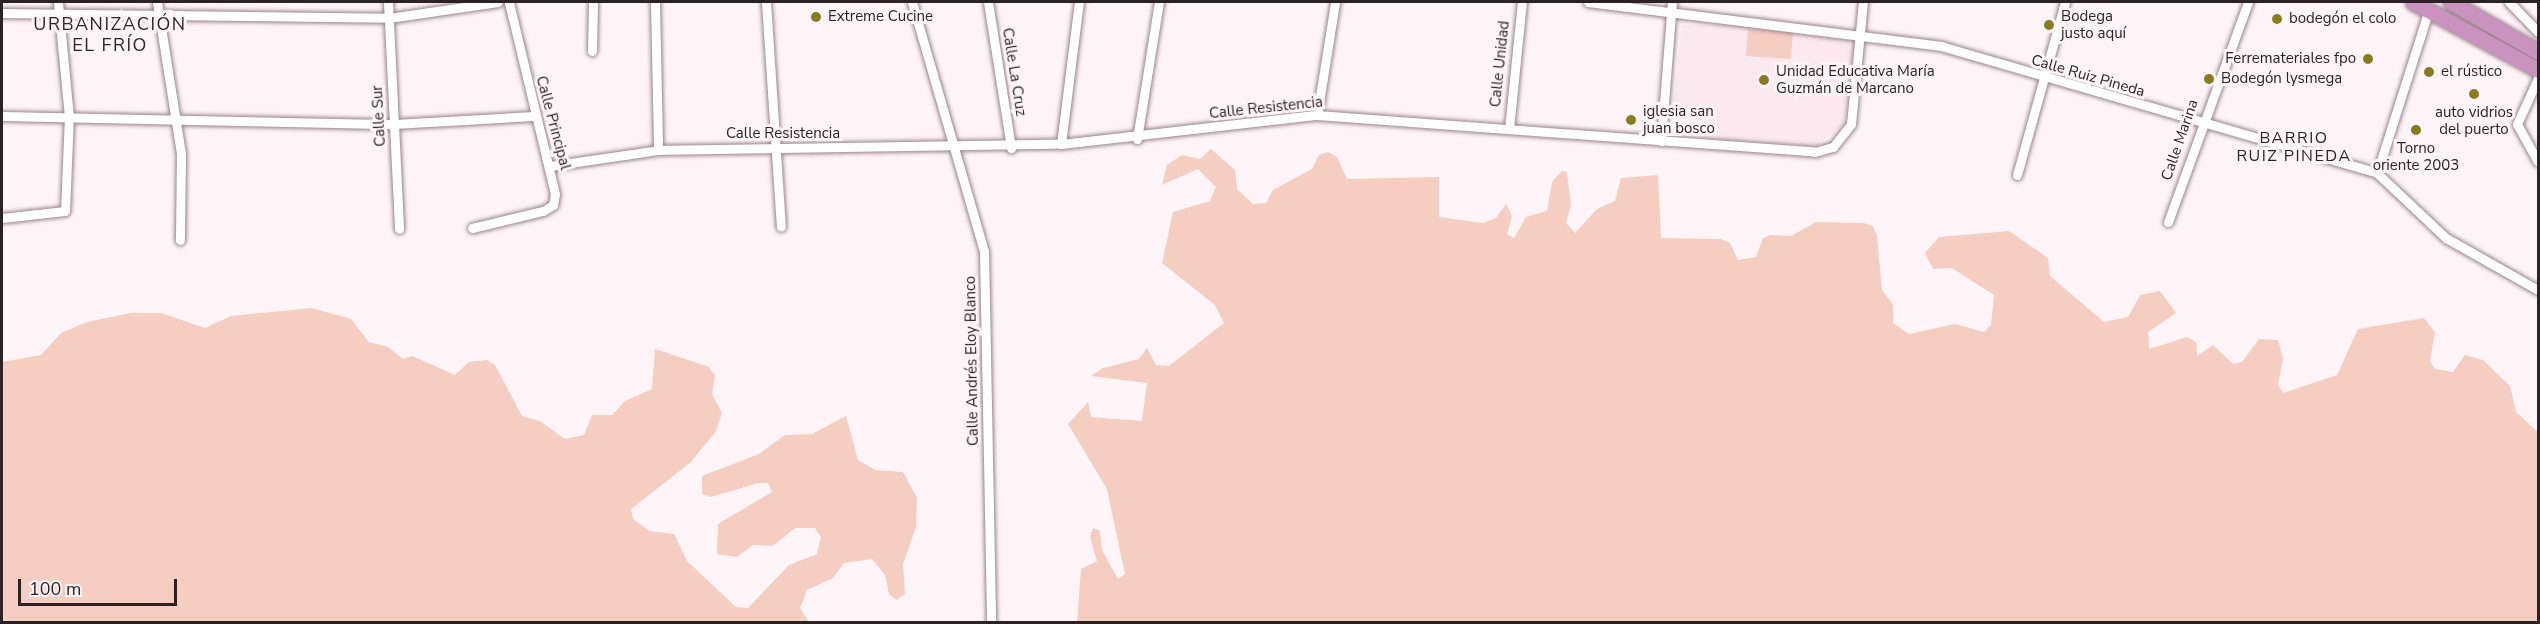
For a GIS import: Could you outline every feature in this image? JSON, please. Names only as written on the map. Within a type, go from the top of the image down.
[{"type":"highway","points":[[2413,2],[2538,70]]},
{"type":"highway","points":[[2451,2],[2538,52]]},
{"type":"street","points":[[157,2],[181,153],[180,240]]},
{"type":"street","name":"Calle Sur","points":[[388,2],[399,229]]},
{"type":"street","points":[[2,13],[58,6],[159,14],[389,18],[498,2]]},
{"type":"street","name":"Calle Principal","points":[[472,228],[507,223],[553,205],[550,166],[534,116],[509,2]]},
{"type":"street","points":[[592,51],[593,2]]},
{"type":"street","points":[[655,2],[658,150]]},
{"type":"street","points":[[766,2],[774,149],[781,226]]},
{"type":"street","name":"Calle Andrés Eloy Blanco","points":[[912,2],[984,251],[989,291],[991,622]]},
{"type":"street","name":"Calle La Cruz","points":[[988,2],[1011,148]]},
{"type":"street","points":[[1061,144],[1079,2]]},
{"type":"street","points":[[1137,139],[1159,2]]},
{"type":"street","points":[[1317,115],[1335,2]]},
{"type":"street","name":"Calle Unidad","points":[[1509,129],[1522,2]]},
{"type":"street","name":"Calle Ruiz Pineda","points":[[1588,2],[1672,5],[1941,46],[2045,81],[2376,173],[2446,238],[2538,290]]},
{"type":"street","name":"Calle Resistencia","points":[[550,166],[658,150],[1011,148],[1137,139],[1317,115],[1798,152],[1833,147],[1854,115],[1863,2]]},
{"type":"street","points":[[2017,175],[2045,81],[2065,2]]},
{"type":"street","name":"Calle Marina","points":[[2168,222],[2201,124],[2248,2]]},
{"type":"street","points":[[2509,2],[2538,32]]},
{"type":"street","points":[[1661,141],[1672,5]]},
{"type":"street","points":[[2,218],[65,211],[69,117],[58,6]]},
{"type":"street","points":[[2376,173],[2429,9]]},
{"type":"street","points":[[2538,78],[2517,124],[2538,162]]},
{"type":"street","points":[[2,116],[394,124],[534,116]]},
{"type":"shaded area","name":"Unidad Educativa María Guzmán de Marcano","points":[[1682,25],[1768,25],[1857,42],[1844,124],[1816,146],[1702,138],[1704,121],[1672,117]]},
{"type":"shaded area","points":[[1748,29],[1793,32],[1791,59],[1746,56]]},
{"type":"shaded area","points":[[1211,149],[1235,170],[1237,189],[1253,204],[1266,203],[1273,190],[1312,169],[1319,155],[1328,152],[1337,157],[1347,179],[1439,177],[1439,217],[1483,223],[1496,218],[1506,204],[1512,216],[1507,234],[1514,238],[1526,217],[1547,211],[1552,182],[1562,171],[1567,172],[1571,205],[1566,223],[1575,233],[1597,209],[1615,201],[1621,178],[1658,175],[1661,238],[1721,239],[1730,243],[1738,260],[1756,257],[1763,238],[1771,235],[1791,236],[1816,222],[1864,223],[1873,226],[1877,236],[1882,290],[1893,305],[1893,323],[1909,334],[1955,324],[1984,332],[1991,325],[1994,295],[1952,268],[1933,269],[1925,253],[1939,237],[2009,231],[2048,258],[2050,276],[2104,322],[2128,317],[2140,295],[2160,291],[2176,313],[2148,332],[2149,349],[2187,337],[2196,342],[2197,356],[2213,345],[2233,364],[2242,362],[2259,339],[2278,340],[2283,358],[2278,385],[2283,393],[2337,375],[2358,329],[2424,318],[2435,332],[2430,361],[2435,369],[2453,372],[2465,355],[2483,360],[2510,386],[2516,412],[2538,432],[2538,622],[1077,622],[1081,569],[1097,561],[1090,537],[1093,528],[1100,531],[1102,550],[1118,579],[1125,574],[1107,489],[1068,424],[1088,402],[1091,417],[1142,421],[1147,383],[1091,376],[1103,368],[1139,359],[1147,348],[1156,365],[1169,366],[1224,323],[1215,305],[1162,263],[1173,212],[1210,201],[1216,187],[1198,169],[1162,185],[1167,165],[1182,155],[1200,159]]},
{"type":"shaded area","points":[[312,308],[351,319],[369,342],[388,347],[403,359],[412,356],[455,375],[469,362],[487,360],[495,365],[522,416],[540,421],[565,439],[584,435],[592,415],[612,415],[625,401],[652,389],[655,349],[709,367],[715,376],[712,394],[722,413],[716,431],[691,462],[631,509],[633,519],[650,531],[674,534],[687,561],[736,607],[748,608],[789,565],[817,554],[821,537],[815,528],[795,528],[773,546],[753,545],[737,557],[717,554],[718,524],[772,492],[768,483],[758,483],[711,497],[702,494],[702,476],[759,454],[785,435],[812,434],[846,416],[858,460],[875,470],[903,472],[917,498],[916,527],[903,564],[905,594],[897,600],[889,594],[885,575],[872,559],[844,563],[833,578],[807,590],[800,608],[809,622],[2,622],[2,362],[41,355],[61,333],[87,322],[131,313],[161,313],[205,328],[231,316]]},
{"type":"place","name":"Extreme Cucine","points":[[816,17]]},
{"type":"place","name":"bodegón el colo","points":[[2277,19]]},
{"type":"place","name":"Bodega justo aquí","points":[[2049,25]]},
{"type":"place","name":"Ferremateriales fpo","points":[[2368,59]]},
{"type":"place","name":"el rústico","points":[[2429,72]]},
{"type":"place","name":"Bodegón lysmega","points":[[2209,79]]},
{"type":"place","name":"Unidad Educativa María Guzmán de Marcano","points":[[1764,80]]},
{"type":"place","name":"auto vidrios del puerto","points":[[2474,94]]},
{"type":"place","name":"iglesia san juan bosco","points":[[1631,120]]},
{"type":"place","name":"Torno oriente 2003","points":[[2416,130]]},
{"type":"district","name":"URBANIZACIÓN EL FRÍO","points":[[110,36]]},
{"type":"district","name":"BARRIO RUIZ PINEDA","points":[[2294,147]]}]
